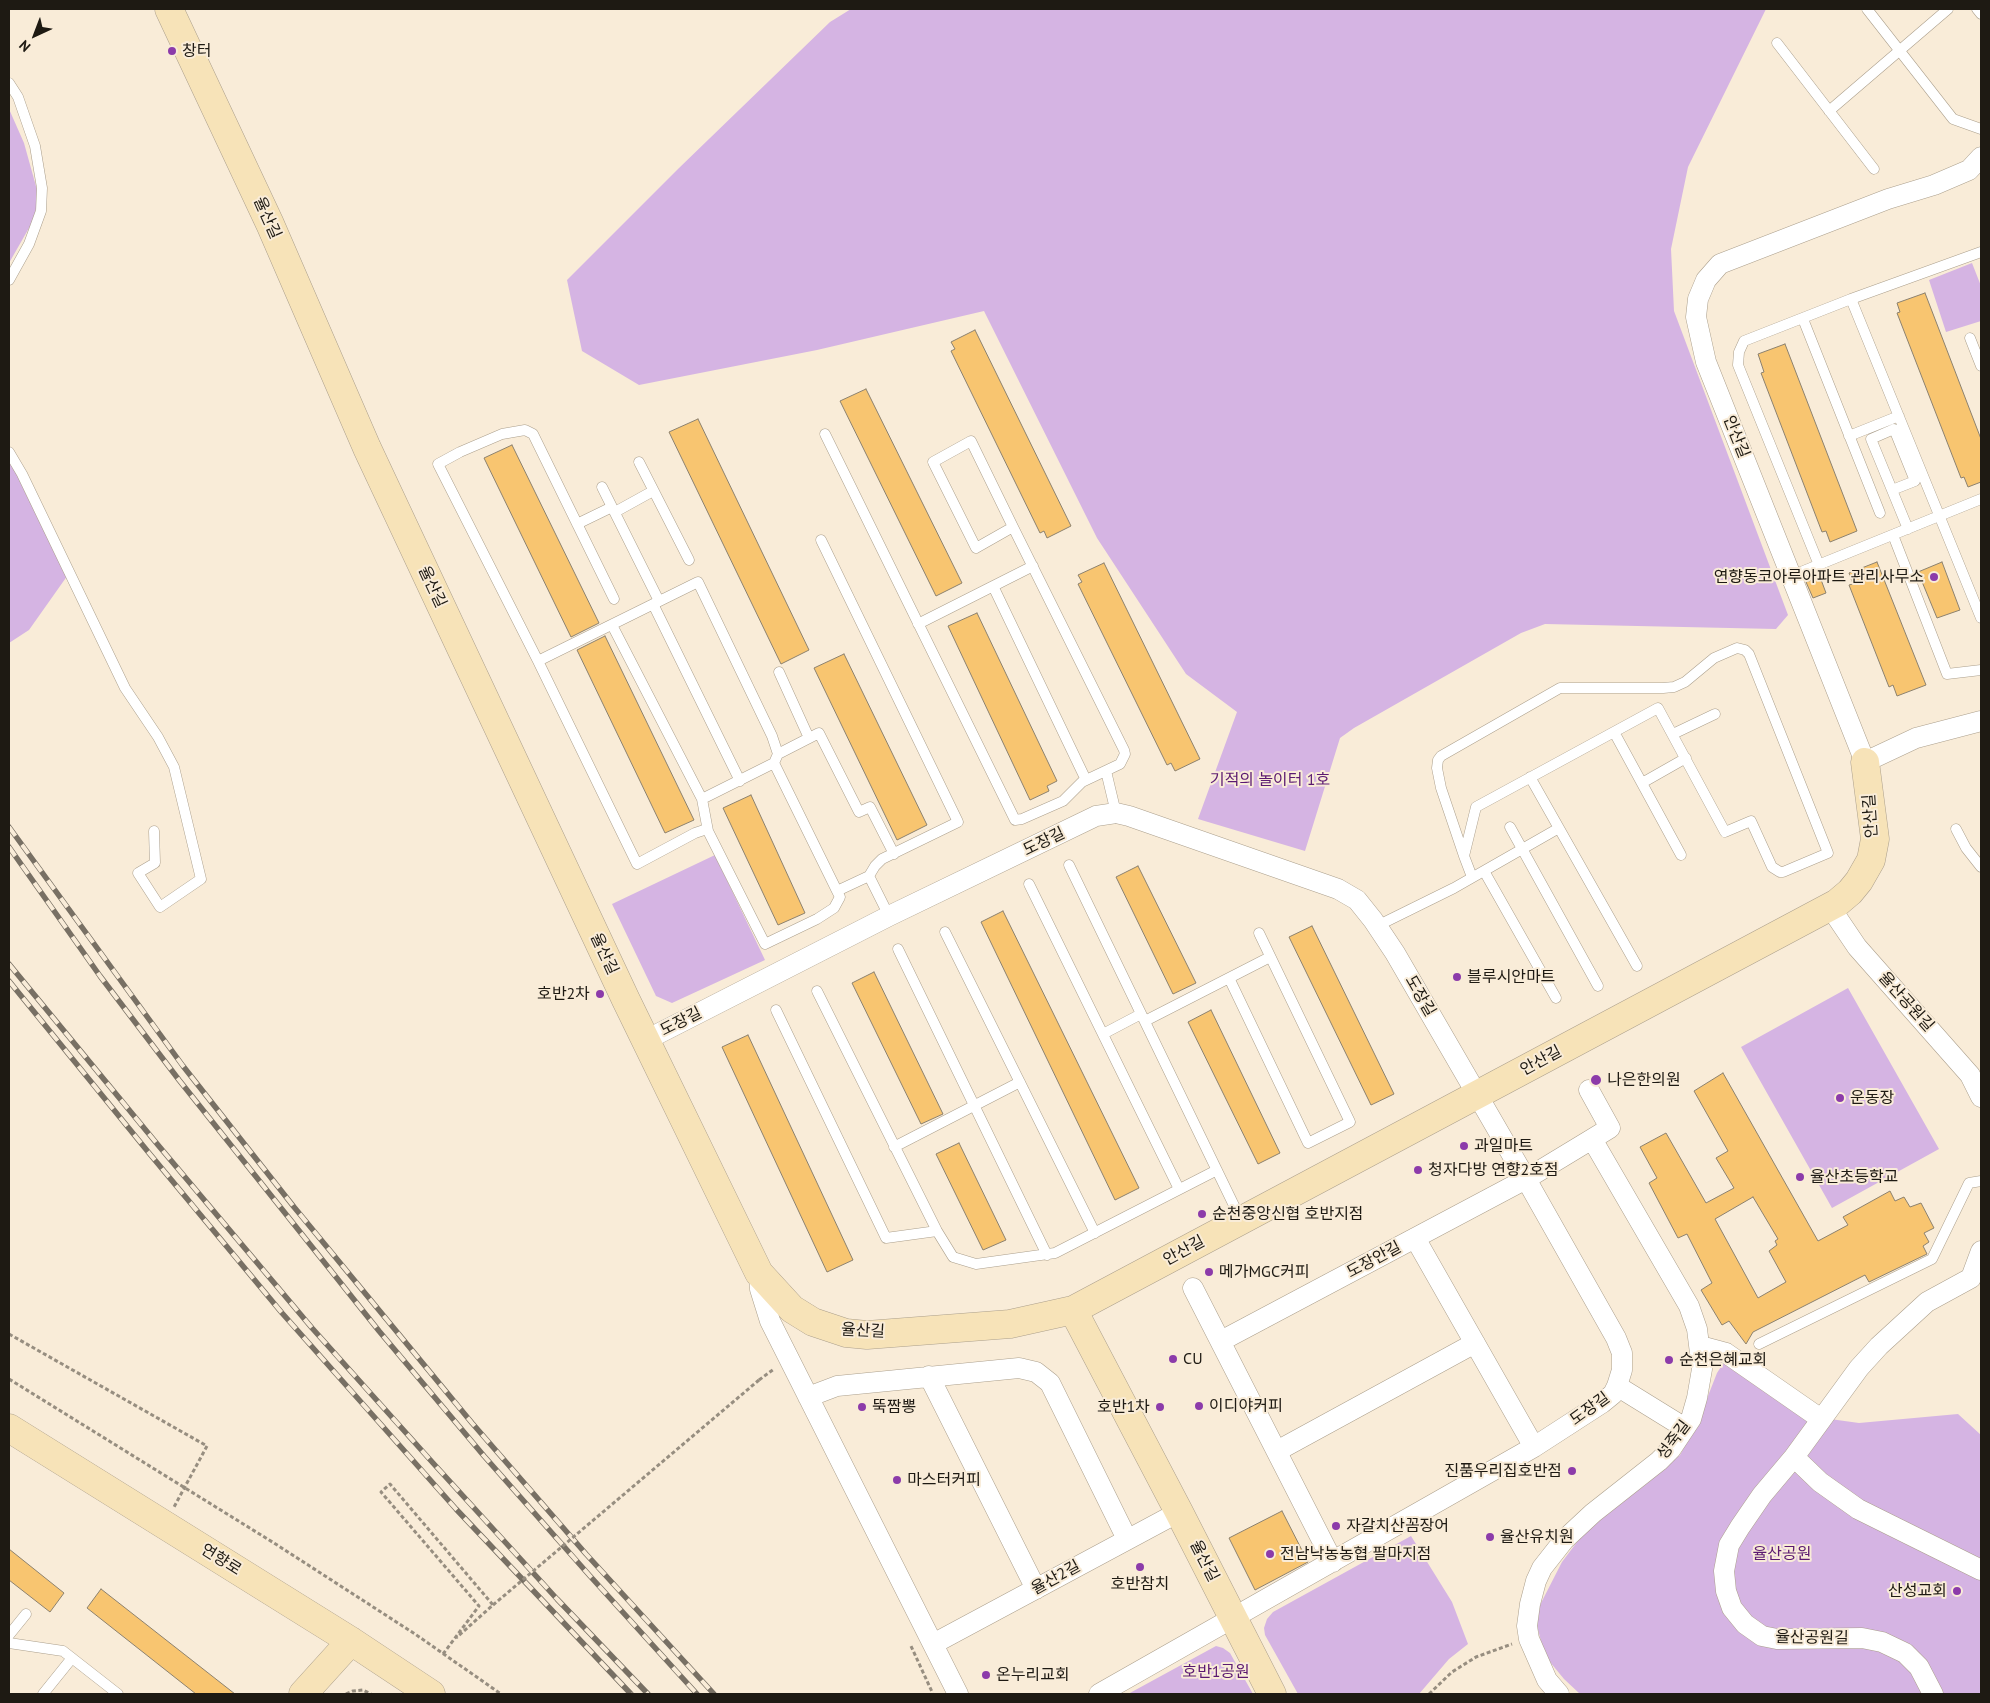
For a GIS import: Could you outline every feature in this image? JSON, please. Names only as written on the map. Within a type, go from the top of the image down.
[{"type":"street","name":"율산길","points":[[169,9],[270,224],[367,448],[646,1040],[759,1272],[792,1309],[813,1322],[846,1334],[1010,1324],[1041,1319],[1073,1310],[1272,1694]]},
{"type":"street","name":"안산길","points":[[1073,1310],[1830,907],[1850,892],[1859,881],[1871,860],[1875,839],[1866,762],[1706,362],[1696,317],[1698,299],[1706,280],[1720,264],[1888,199],[1934,185],[1969,170],[1981,157]]},
{"type":"street","points":[[1866,762],[1916,738],[1981,721]]},
{"type":"street","name":"도장길","points":[[646,1040],[889,916],[1096,816],[1116,813],[1338,889],[1357,900],[1395,953],[1616,1338],[1622,1353],[1622,1370],[1617,1386],[1612,1394],[1602,1403],[1534,1446],[1234,1619]]},
{"type":"street","name":"율산공원길","points":[[1830,907],[1857,947],[1970,1075],[1981,1097]]},
{"type":"street","points":[[1526,1179],[1610,1128],[1589,1090]]},
{"type":"street","name":"성죽길","points":[[1559,1694],[1547,1680],[1529,1638],[1527,1626],[1536,1581],[1542,1568],[1564,1540],[1593,1513],[1659,1461],[1671,1449],[1691,1419],[1702,1369],[1700,1346],[1689,1306],[1592,1139]]},
{"type":"street","name":"도장안길","points":[[1221,1341],[1526,1179]]},
{"type":"street","points":[[1415,1238],[1534,1446]]},
{"type":"street","name":"율산공원길","points":[[1933,1694],[1919,1666],[1905,1653],[1882,1642],[1862,1638],[1777,1639],[1762,1636],[1745,1624],[1732,1608],[1726,1591],[1725,1578],[1729,1545],[1762,1495],[1794,1457],[1859,1368],[1879,1346],[1927,1302],[1976,1284],[1981,1251]]},
{"type":"street","points":[[759,1272],[764,1306],[789,1360],[958,1694]]},
{"type":"street","points":[[1193,1288],[1333,1562]]},
{"type":"street","points":[[1277,1451],[1475,1343]]},
{"type":"street","points":[[1700,1346],[1726,1353],[1821,1419]]},
{"type":"street","points":[[808,1396],[837,1386],[929,1376],[1019,1368],[1036,1372],[1050,1383],[1128,1538]]},
{"type":"street","points":[[929,1376],[1036,1589]]},
{"type":"street","points":[[1617,1386],[1685,1428]]},
{"type":"street","name":"연향로","points":[[9,1428],[352,1640],[431,1694]]},
{"type":"street","points":[[1794,1457],[1820,1482],[1858,1509],[1981,1570]]},
{"type":"street","name":"율산2길","points":[[933,1644],[1179,1512]]},
{"type":"street","points":[[1099,1694],[1234,1619]]},
{"type":"street","points":[[304,1694],[352,1640]]},
{"type":"lane","points":[[1867,9],[1953,118],[1981,129]]},
{"type":"lane","points":[[1830,111],[1948,9]]},
{"type":"lane","points":[[1977,9],[1981,14]]},
{"type":"lane","points":[[1777,43],[1874,169]]},
{"type":"lane","points":[[9,83],[18,97],[35,146],[42,188],[41,211],[29,244],[9,280]]},
{"type":"lane","points":[[1819,565],[1738,365],[1739,352],[1744,341],[1851,299],[1981,252]]},
{"type":"lane","points":[[1851,299],[1981,618]]},
{"type":"lane","points":[[1803,319],[1880,513]]},
{"type":"lane","points":[[1970,338],[1981,366]]},
{"type":"lane","points":[[1849,436],[1899,416]]},
{"type":"lane","points":[[1892,490],[1915,481],[1894,429],[1871,439],[1908,529]]},
{"type":"lane","points":[[614,599],[533,434],[529,430],[502,434],[460,452],[438,464],[638,864],[707,829]]},
{"type":"lane","points":[[825,434],[1015,820],[1022,819],[1062,801],[1070,796],[1074,788],[1086,780],[1120,764],[1124,759],[1124,750],[971,441],[932,462],[976,548],[1013,526]]},
{"type":"lane","points":[[9,452],[22,474],[125,688],[158,737],[174,767],[201,879],[160,907],[138,873],[155,863],[154,831]]},
{"type":"lane","points":[[639,462],[689,560]]},
{"type":"lane","points":[[602,487],[614,509],[740,781]]},
{"type":"lane","points":[[577,524],[654,491]]},
{"type":"lane","points":[[1791,576],[1981,499]]},
{"type":"lane","points":[[1893,535],[1947,674],[1981,670]]},
{"type":"lane","points":[[821,540],[958,822],[882,859],[869,876],[837,891]]},
{"type":"lane","points":[[918,624],[1033,566]]},
{"type":"lane","points":[[538,661],[698,582],[772,736],[776,758],[840,897],[834,908],[817,919],[765,944],[707,829],[702,799],[612,625]]},
{"type":"lane","points":[[994,586],[1086,780]]},
{"type":"lane","points":[[1464,856],[1476,806],[1658,708],[1725,832],[1752,821],[1772,867],[1783,872],[1828,853],[1749,654],[1745,650],[1737,648],[1714,658],[1685,682],[1674,687],[1560,688],[1441,756],[1437,768],[1441,788],[1464,856],[1472,877]]},
{"type":"lane","points":[[780,672],[810,738]]},
{"type":"lane","points":[[1673,734],[1715,714]]},
{"type":"lane","points":[[1614,732],[1681,855]]},
{"type":"lane","points":[[702,799],[740,781],[819,733],[859,812],[870,807],[894,854]]},
{"type":"lane","points":[[1642,783],[1686,758]]},
{"type":"lane","points":[[1106,772],[1116,813]]},
{"type":"lane","points":[[1530,778],[1637,966]]},
{"type":"lane","points":[[1510,826],[1598,986]]},
{"type":"lane","points":[[1377,926],[1472,877],[1559,828]]},
{"type":"lane","points":[[1956,829],[1966,848],[1981,867]]},
{"type":"lane","points":[[1069,865],[1241,1221]]},
{"type":"lane","points":[[1484,870],[1556,998]]},
{"type":"lane","points":[[869,876],[889,916]]},
{"type":"lane","points":[[1030,884],[1179,1189]]},
{"type":"lane","points":[[945,932],[1094,1233]]},
{"type":"lane","points":[[1229,978],[1308,1143],[1350,1122],[1259,933]]},
{"type":"lane","points":[[898,949],[1047,1255]]},
{"type":"lane","points":[[1103,1034],[1229,978],[1270,957]]},
{"type":"lane","points":[[817,992],[937,1231],[953,1257],[976,1264],[1055,1253],[1216,1170]]},
{"type":"lane","points":[[776,1010],[886,1238],[937,1231]]},
{"type":"lane","points":[[894,1147],[1020,1082]]},
{"type":"lane","points":[[1759,1344],[1932,1259],[1969,1183],[1981,1181]]},
{"type":"lane","points":[[9,1635],[26,1614]]},
{"type":"lane","points":[[9,1643],[63,1651],[118,1694]]},
{"type":"lane","points":[[43,1694],[72,1658]]},
{"type":"path","points":[[9,1334],[207,1446],[165,1526]]},
{"type":"path","points":[[9,1379],[274,1543],[501,1694]]},
{"type":"path","points":[[456,1638],[758,1380]]},
{"type":"path","points":[[443,1654],[479,1606],[381,1492],[390,1484],[493,1605]]},
{"type":"path","points":[[1429,1694],[1452,1672],[1476,1658],[1506,1645],[1529,1638]]},
{"type":"path","points":[[346,1694],[363,1690],[371,1694]]},
{"type":"green space","name":"기적의 놀이터 1호","points":[[851,9],[1766,9],[1688,167],[1671,249],[1674,311],[1788,615],[1776,629],[1545,624],[1521,633],[1354,728],[1340,738],[1305,851],[1198,819],[1237,712],[1186,674],[1097,538],[984,311],[817,350],[639,385],[582,351],[567,280],[679,168],[830,22]]},
{"type":"green space","points":[[9,109],[24,143],[39,197],[33,221],[9,263]]},
{"type":"green space","points":[[1972,263],[1981,286],[1981,321],[1946,332],[1929,280]]},
{"type":"green space","points":[[9,456],[25,492],[70,572],[29,630],[9,643]]},
{"type":"green space","points":[[715,855],[765,960],[672,1003],[656,996],[612,904]]},
{"type":"green space","name":"운동장","points":[[1848,988],[1939,1149],[1832,1208],[1741,1047]]},
{"type":"green space","name":"율산공원","points":[[1724,1362],[1801,1415],[1859,1423],[1958,1414],[1981,1435],[1981,1694],[1580,1694],[1564,1679],[1545,1656],[1537,1626],[1540,1605],[1562,1562],[1598,1519],[1645,1485],[1680,1455],[1697,1424],[1717,1373]]},
{"type":"green space","points":[[1411,1536],[1452,1602],[1468,1644],[1449,1659],[1419,1694],[1298,1694],[1265,1635],[1264,1628],[1267,1619],[1273,1612]]},
{"type":"green space","name":"호반1공원","points":[[1216,1646],[1230,1653],[1253,1694],[1128,1694]]},
{"type":"building","points":[[1925,293],[1981,439],[1981,482],[1968,487],[1964,477],[1961,478],[1897,313],[1900,312],[1897,303]]},
{"type":"building","points":[[975,330],[1071,526],[1047,538],[1044,531],[1040,533],[951,351],[955,349],[951,342]]},
{"type":"building","points":[[1785,344],[1857,531],[1830,542],[1826,531],[1822,532],[1761,373],[1764,372],[1758,354]]},
{"type":"building","points":[[866,389],[962,583],[936,596],[840,401]]},
{"type":"building","points":[[698,419],[809,650],[781,664],[669,432]]},
{"type":"building","points":[[512,445],[599,623],[571,637],[484,458]]},
{"type":"building","points":[[1877,562],[1926,685],[1897,696],[1893,685],[1889,687],[1849,585],[1853,584],[1849,573]]},
{"type":"building","points":[[1942,562],[1960,610],[1937,618],[1918,572]]},
{"type":"building","points":[[1104,563],[1200,759],[1175,771],[1171,763],[1167,765],[1078,584],[1082,582],[1078,575]]},
{"type":"building","points":[[1820,577],[1826,593],[1813,598],[1806,582]]},
{"type":"building","points":[[977,613],[1057,781],[1047,786],[1049,791],[1030,800],[948,626]]},
{"type":"building","points":[[605,636],[694,820],[665,833],[577,650]]},
{"type":"building","points":[[844,654],[927,825],[897,840],[814,668]]},
{"type":"building","points":[[751,795],[805,913],[778,925],[723,808]]},
{"type":"building","points":[[1138,866],[1196,983],[1173,994],[1116,877]]},
{"type":"building","points":[[1003,911],[1139,1188],[1115,1200],[981,922]]},
{"type":"building","points":[[1312,926],[1394,1094],[1371,1105],[1289,937]]},
{"type":"building","points":[[874,972],[943,1114],[921,1124],[852,983]]},
{"type":"building","points":[[1211,1010],[1280,1153],[1258,1164],[1188,1022]]},
{"type":"building","points":[[748,1035],[853,1260],[827,1272],[722,1047]]},
{"type":"building","points":[[1723,1073],[1818,1241],[1848,1225],[1843,1217],[1890,1191],[1895,1201],[1904,1197],[1910,1207],[1921,1203],[1934,1228],[1924,1233],[1929,1242],[1923,1246],[1927,1254],[1869,1282],[1865,1275],[1753,1332],[1746,1344],[1729,1321],[1722,1325],[1701,1290],[1712,1283],[1687,1234],[1678,1238],[1649,1183],[1657,1178],[1640,1147],[1666,1133],[1706,1203],[1734,1188],[1716,1158],[1728,1151],[1694,1091]],"holes":[[[1753,1197],[1778,1239],[1775,1241],[1777,1245],[1769,1251],[1786,1282],[1758,1298],[1715,1219]]]},
{"type":"building","points":[[959,1143],[1006,1240],[983,1250],[936,1154]]},
{"type":"building","name":"전남낙농농협 팔마지점","points":[[1282,1511],[1308,1562],[1255,1590],[1229,1538]]},
{"type":"building","points":[[9,1549],[64,1593],[50,1612],[9,1580]]},
{"type":"building","points":[[101,1589],[235,1694],[196,1694],[87,1608]]},
{"type":"railway","points":[[9,827],[183,1066],[294,1207],[472,1423],[586,1554],[714,1694]]},
{"type":"railway","points":[[9,847],[100,976],[179,1080],[379,1331],[484,1456],[697,1694]]},
{"type":"railway","points":[[9,964],[312,1328],[557,1599],[648,1694]]},
{"type":"railway","points":[[9,981],[282,1313],[456,1509],[631,1694]]},
{"type":"place","name":"창터","points":[[172,51]]},
{"type":"place","name":"연향동코아루아파트 관리사무소","points":[[1934,577]]},
{"type":"place","name":"블루시안마트","points":[[1457,977]]},
{"type":"place","name":"호반2차","points":[[600,994]]},
{"type":"place","name":"나은한의원","points":[[1596,1080]]},
{"type":"place","name":"운동장","points":[[1840,1098]]},
{"type":"place","name":"과일마트","points":[[1464,1146]]},
{"type":"place","name":"청자다방 연향2호점","points":[[1418,1170]]},
{"type":"place","name":"율산초등학교","points":[[1800,1177]]},
{"type":"place","name":"순천중앙신협 호반지점","points":[[1202,1214]]},
{"type":"place","name":"메가MGC커피","points":[[1209,1272]]},
{"type":"place","name":"CU","points":[[1173,1359]]},
{"type":"place","name":"순천은혜교회","points":[[1669,1360]]},
{"type":"place","name":"이디야커피","points":[[1199,1406]]},
{"type":"place","name":"뚝짬뽕","points":[[862,1407]]},
{"type":"place","name":"호반1차","points":[[1160,1407]]},
{"type":"place","name":"진품우리집호반점","points":[[1572,1471]]},
{"type":"place","name":"마스터커피","points":[[897,1480]]},
{"type":"place","name":"자갈치산꼼장어","points":[[1336,1526]]},
{"type":"place","name":"율산유치원","points":[[1490,1537]]},
{"type":"place","name":"전남낙농농협 팔마지점","points":[[1270,1554]]},
{"type":"place","name":"호반참치","points":[[1140,1567]]},
{"type":"place","name":"산성교회","points":[[1957,1591]]},
{"type":"place","name":"온누리교회","points":[[986,1675]]}]
